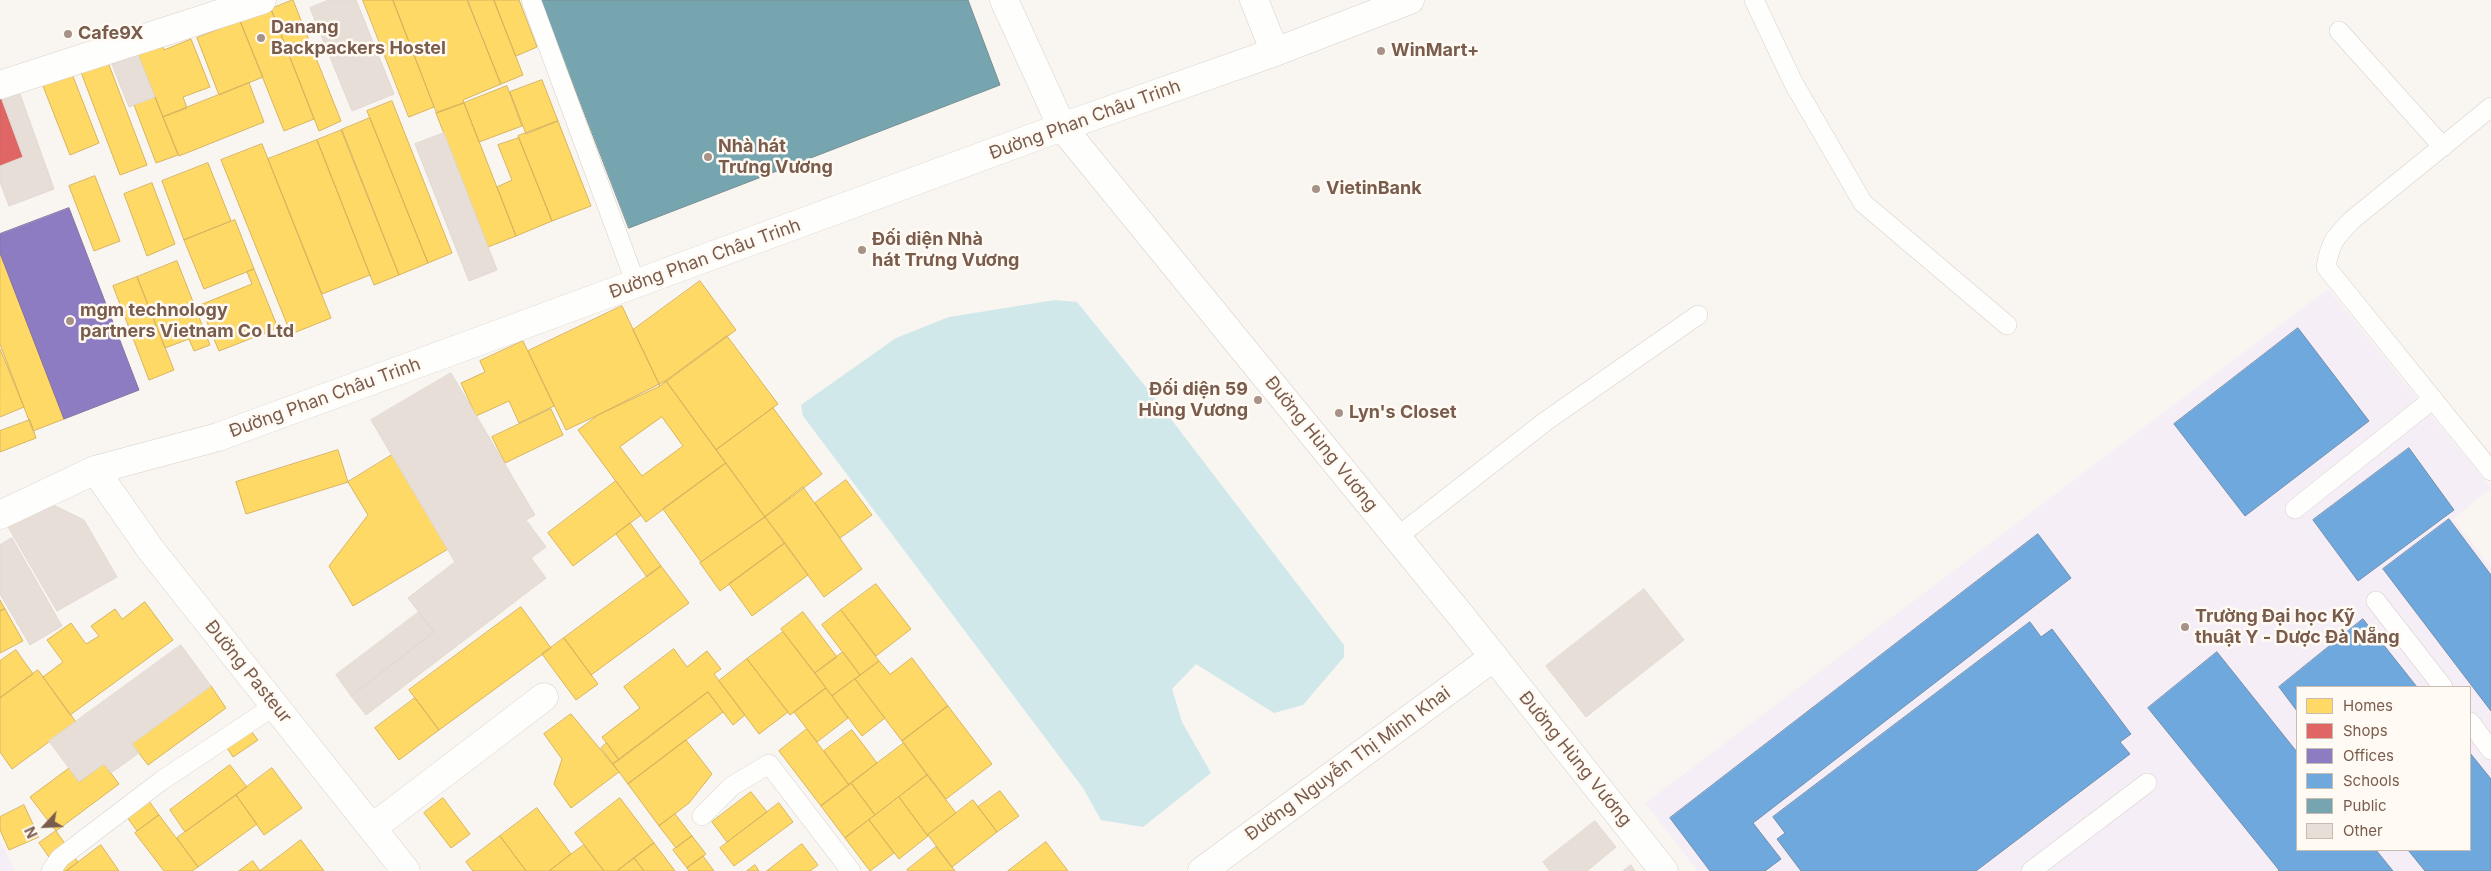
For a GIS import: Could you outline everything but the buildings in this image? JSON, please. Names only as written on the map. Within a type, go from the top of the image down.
[{"type":"street","points":[[0,85],[259,0]]},
{"type":"street","name":"Đường Hùng Vương","points":[[1004,0],[1062,127],[1397,537],[1664,871]]},
{"type":"street","points":[[1254,0],[1275,52]]},
{"type":"street","name":"Đường Phan Châu Trinh","points":[[0,515],[95,470],[218,437],[1062,127],[1275,52],[1410,0]]},
{"type":"street","name":"Đường Pasteur","points":[[95,470],[151,550],[406,871]]},
{"type":"street","name":"Đường Nguyễn Thị Minh Khai","points":[[1202,871],[1494,657]]},
{"type":"street","points":[[372,828],[544,697]]},
{"type":"lane","points":[[531,0],[636,284]]},
{"type":"lane","points":[[1754,0],[1794,84],[1863,203],[2007,325]]},
{"type":"lane","points":[[2339,31],[2443,147]]},
{"type":"lane","points":[[2491,107],[2352,220],[2334,238],[2329,248],[2326,267],[2491,471]]},
{"type":"lane","points":[[1397,537],[1546,421],[1698,315]]},
{"type":"lane","points":[[2295,509],[2433,399]]},
{"type":"lane","points":[[2376,601],[2442,686]]},
{"type":"lane","points":[[51,871],[60,858],[161,781],[274,706]]},
{"type":"lane","points":[[2471,723],[2491,750]]},
{"type":"lane","points":[[702,816],[732,786],[769,764],[851,871]]},
{"type":"lane","points":[[2031,871],[2147,783]]},
{"type":"shaded area","name":"Trường Đại học Kỹ thuật Y - Dược Đà Nẵng","points":[[2328,289],[2491,488],[2453,519],[2491,567],[2491,871],[1698,871],[1645,803]]},
{"type":"shaded area","points":[[0,840],[15,871],[0,871]]},
{"type":"water","points":[[1055,300],[1077,302],[1154,397],[1344,645],[1344,657],[1303,705],[1274,713],[1196,664],[1172,689],[1182,722],[1211,773],[1143,827],[1101,820],[1083,788],[803,416],[801,405],[896,338],[949,317]]},
{"type":"place","name":"Cafe9X","points":[[68,34]]},
{"type":"place","name":"Danang Backpackers Hostel","points":[[261,38]]},
{"type":"place","name":"WinMart+","points":[[1381,51]]},
{"type":"place","name":"Nhà hát Trưng Vương","points":[[708,157]]},
{"type":"place","name":"VietinBank","points":[[1316,189]]},
{"type":"place","name":"Đối diện Nhà hát Trưng Vương","points":[[862,250]]},
{"type":"place","name":"mgm technology partners Vietnam Co Ltd","points":[[70,321]]},
{"type":"place","name":"Đối diện 59 Hùng Vương","points":[[1258,400]]},
{"type":"place","name":"Lyn's Closet","points":[[1339,413]]},
{"type":"place","name":"Trường Đại học Kỹ thuật Y - Dược Đà Nẵng","points":[[2185,627]]}]
